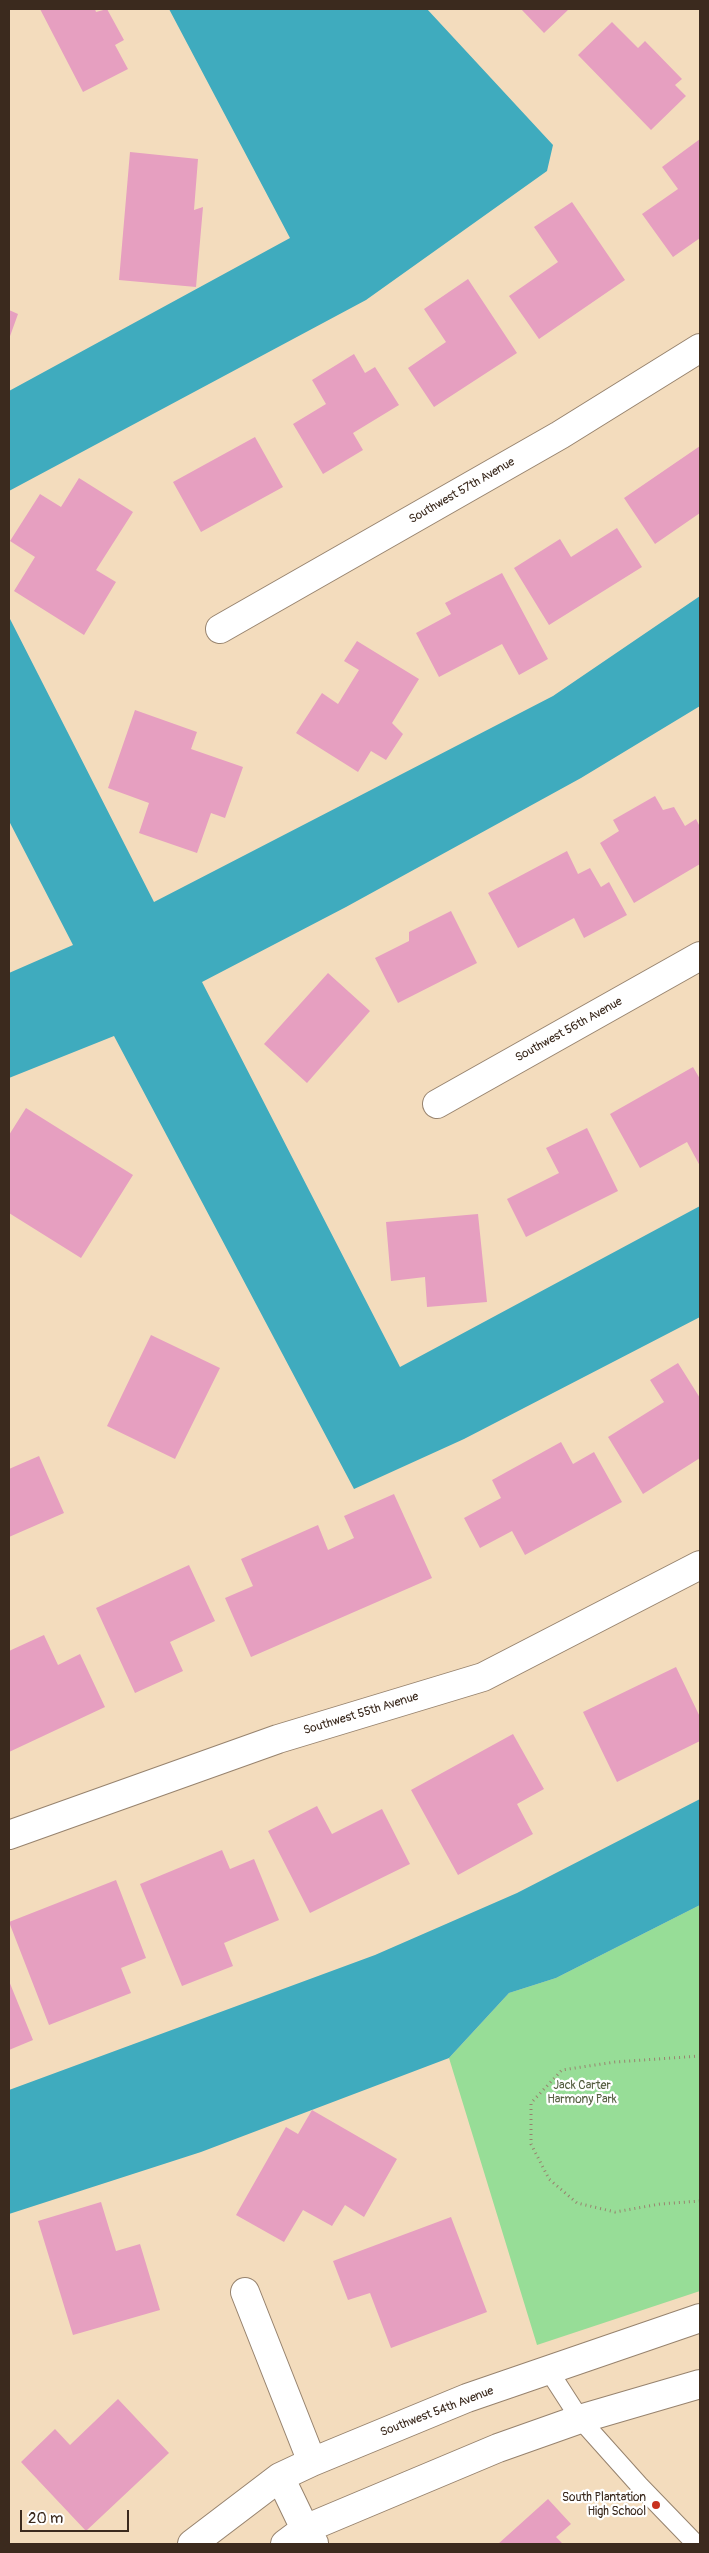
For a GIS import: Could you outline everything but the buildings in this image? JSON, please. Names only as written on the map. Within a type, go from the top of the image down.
[{"type":"street","name":"Southwest 57th Avenue","points":[[220,629],[560,435],[700,348]]},
{"type":"street","name":"Southwest 56th Avenue","points":[[437,1104],[700,956]]},
{"type":"street","name":"Southwest 55th Avenue","points":[[9,1835],[278,1739],[483,1677],[700,1565]]},
{"type":"street","points":[[245,2292],[312,2462]]},
{"type":"street","name":"Southwest 54th Avenue","points":[[192,2544],[280,2477],[312,2462],[467,2398],[700,2318]]},
{"type":"street","points":[[280,2477],[302,2539],[498,2448],[580,2419],[700,2384]]},
{"type":"lane","points":[[549,2370],[580,2419],[639,2485],[696,2544]]},
{"type":"path","points":[[700,2056],[615,2062],[562,2070],[531,2103],[532,2144],[550,2179],[577,2203],[615,2212],[660,2204],[700,2201]]},
{"type":"green space","name":"Jack Carter Harmony Park","points":[[700,1905],[700,2291],[537,2345],[449,2058],[509,1993],[556,1978]]},
{"type":"water","points":[[169,9],[427,9],[553,145],[547,171],[366,300],[9,491],[9,391],[290,238]]},
{"type":"water","points":[[700,596],[700,706],[581,778],[346,907],[202,982],[400,1367],[700,1206],[700,1317],[464,1439],[354,1489],[114,1036],[9,1078],[9,973],[73,945],[9,821],[9,617],[154,902],[553,696]]},
{"type":"water","points":[[700,1799],[700,1905],[556,1978],[509,1993],[449,2058],[201,2152],[9,2214],[9,2090],[375,1955],[517,1893]]},
{"type":"place","name":"South Plantation High School","points":[[656,2505]]}]
